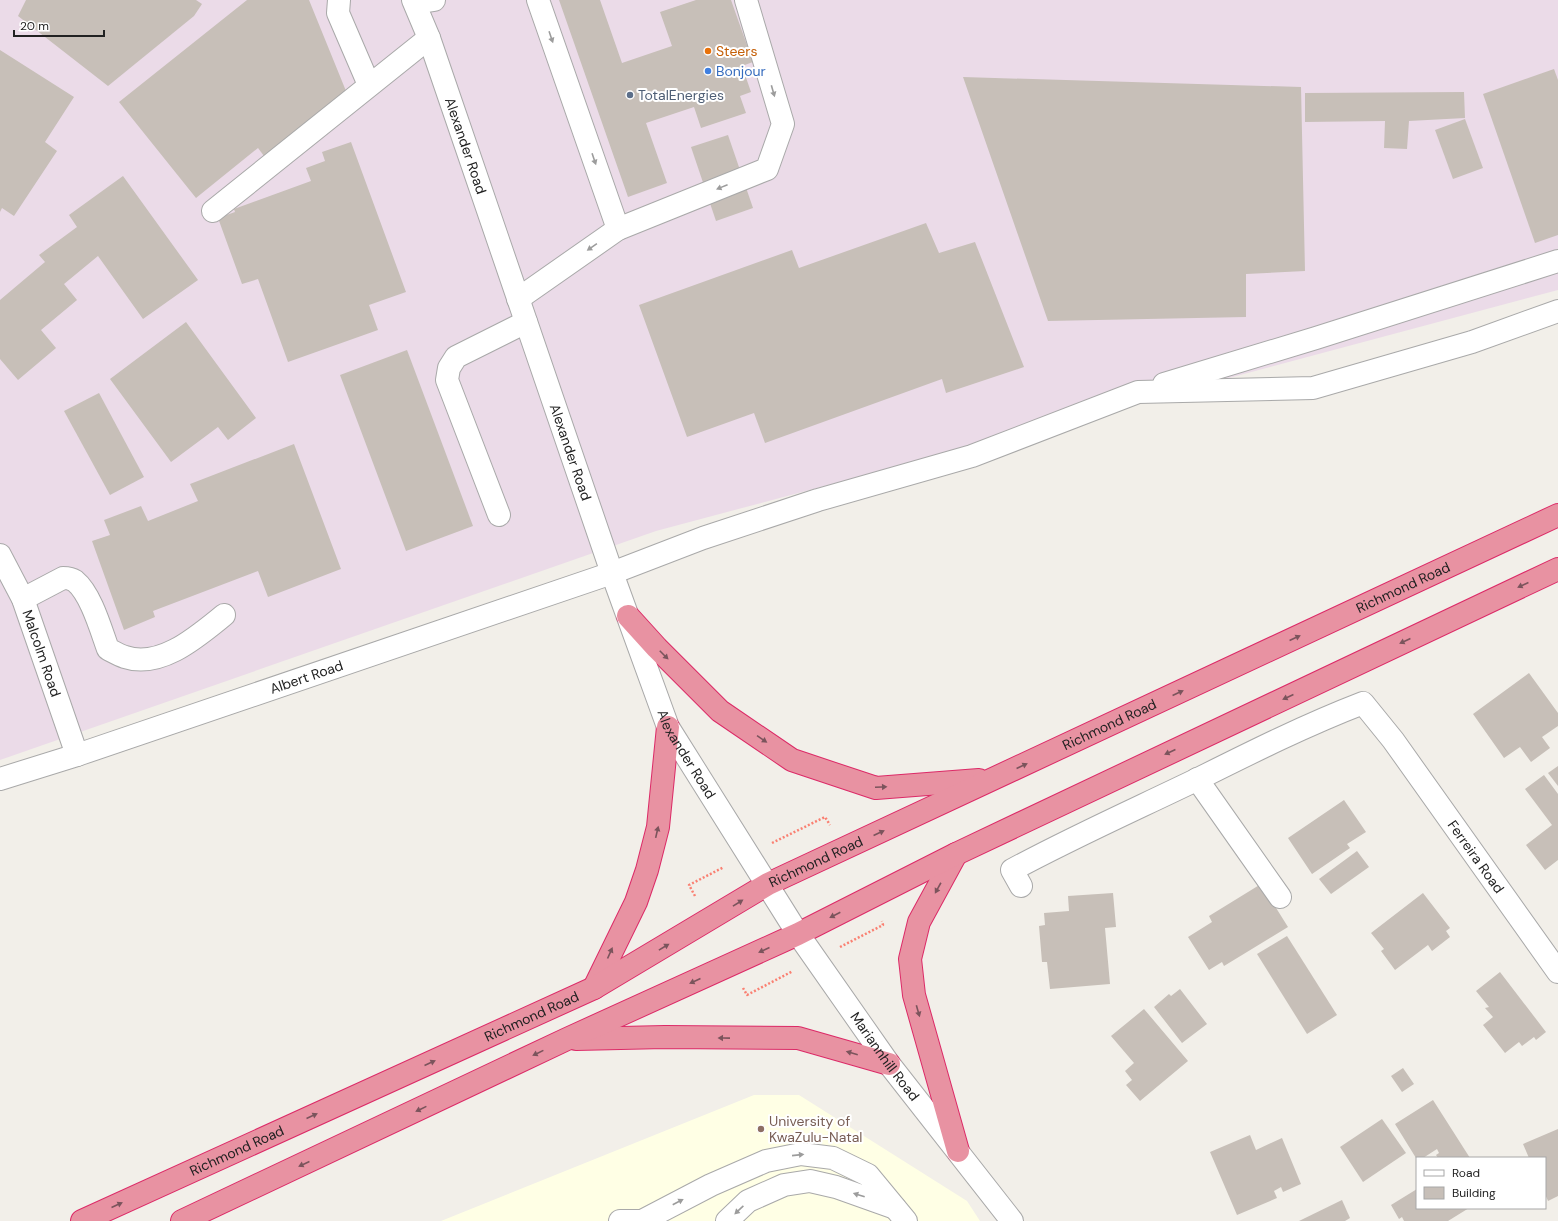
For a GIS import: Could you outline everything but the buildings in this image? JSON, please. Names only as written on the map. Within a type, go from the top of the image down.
[{"type":"highway","name":"Richmond Road","points":[[82,1221],[594,988],[768,884],[1558,515]]},
{"type":"highway","points":[[182,1221],[567,1039],[798,934],[956,854],[1558,569]]},
{"type":"highway","points":[[628,616],[657,648],[720,710],[792,760],[876,788],[992,779]]},
{"type":"highway","points":[[594,988],[636,902],[647,870],[658,826],[668,726]]},
{"type":"highway","points":[[956,854],[919,922],[910,958],[914,995],[958,1152]]},
{"type":"highway","points":[[567,1039],[665,1037],[798,1038],[889,1064]]},
{"type":"street","points":[[339,0],[338,13],[369,86]]},
{"type":"street","points":[[538,0],[618,229]]},
{"type":"street","points":[[518,299],[618,229],[767,169],[783,124],[746,0]]},
{"type":"street","name":"Alexander Road","points":[[421,1],[429,38],[612,573],[668,726],[768,884]]},
{"type":"street","points":[[213,211],[429,38]]},
{"type":"street","name":"Albert Road","points":[[0,779],[78,755],[612,573],[703,538],[818,500],[972,456],[1138,392],[1558,261]]},
{"type":"street","points":[[1138,392],[1313,388],[1472,342],[1558,311]]},
{"type":"street","points":[[499,515],[447,380],[449,368],[456,357],[526,322]]},
{"type":"street","name":"Malcolm Road","points":[[0,555],[23,599],[78,755]]},
{"type":"street","points":[[23,599],[63,578],[74,580],[82,589],[108,649],[126,657],[149,658],[170,652],[196,637],[224,615]]},
{"type":"street","name":"Ferreira Road","points":[[1197,779],[1330,715],[1363,703],[1393,740],[1558,972]]},
{"type":"street","points":[[1021,886],[1012,870],[1055,847],[1197,779],[1280,898]]},
{"type":"street","name":"Mariannhill Road","points":[[768,884],[798,934],[889,1064],[1012,1221]]},
{"type":"street","points":[[620,1221],[644,1221],[711,1185],[766,1161],[801,1154],[833,1158],[868,1175],[901,1215]]},
{"type":"street","points":[[727,1221],[748,1201],[784,1185],[810,1181],[836,1187],[901,1215]]},
{"type":"shaded area","points":[[0,0],[1558,0],[1558,290],[656,531],[0,760]]},
{"type":"shaded area","name":"University of KwaZulu-Natal","points":[[754,1095],[799,1095],[967,1201],[980,1221],[441,1221]]},
{"type":"place","name":"Steers","points":[[708,51]]},
{"type":"place","name":"Bonjour","points":[[708,71]]},
{"type":"place","name":"TotalEnergies","points":[[630,95]]},
{"type":"place","name":"University of KwaZulu-Natal","points":[[761,1129]]}]
